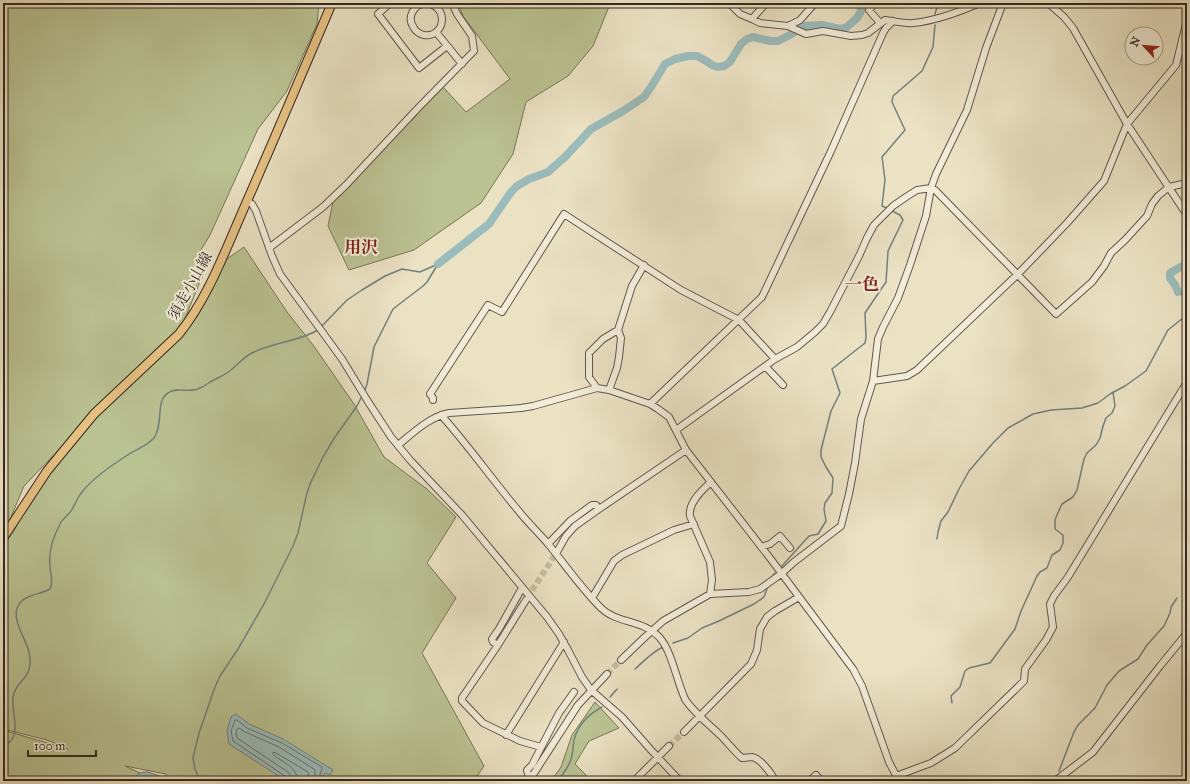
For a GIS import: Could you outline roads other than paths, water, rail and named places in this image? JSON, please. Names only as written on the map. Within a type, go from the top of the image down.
[{"type":"main road","name":"須走小山線","points":[[3,538],[46,471],[94,414],[179,334],[188,323],[210,284],[332,3]]},
{"type":"street","points":[[390,3],[378,14],[419,68],[446,46]]},
{"type":"street","points":[[426,3],[435,6],[441,14],[442,24],[436,32],[425,35],[420,34],[412,26],[410,21],[415,5],[426,3]]},
{"type":"street","points":[[269,248],[311,217],[346,185],[474,51],[472,36],[457,14],[452,3]]},
{"type":"street","points":[[729,3],[740,14],[760,23],[790,27],[806,34],[823,31],[851,36],[868,33],[885,20],[912,24],[938,18],[980,3]]},
{"type":"street","points":[[752,19],[766,3]]},
{"type":"street","points":[[790,27],[800,20],[814,3]]},
{"type":"street","points":[[875,3],[869,10],[880,23]]},
{"type":"street","points":[[622,660],[663,621],[710,594],[749,592],[760,588],[781,574],[794,562],[841,526],[855,463],[860,419],[873,381],[878,339],[898,298],[926,216],[931,188],[936,174],[967,110],[986,48],[1004,3]]},
{"type":"street","points":[[1048,3],[1064,17],[1072,28],[1127,124],[1187,215]]},
{"type":"street","points":[[873,381],[907,376],[917,370],[1018,274],[1067,223],[1104,181],[1127,124],[1176,65],[1187,20]]},
{"type":"street","points":[[650,404],[762,297],[831,151],[883,32],[893,21]]},
{"type":"street","points":[[436,32],[462,64]]},
{"type":"street","points":[[676,430],[766,367],[775,359],[797,346],[816,332],[823,324],[860,256],[874,226],[893,206],[917,190],[931,188],[935,190],[1056,314],[1092,282],[1112,253],[1147,216],[1152,204],[1158,196],[1169,187],[1187,183]]},
{"type":"street","points":[[247,201],[252,204],[256,212],[269,248],[283,278],[351,372],[384,427],[398,446],[462,515],[553,625],[564,642],[582,677],[591,690],[622,717],[680,781]]},
{"type":"street","points":[[433,400],[430,394],[488,305],[502,312],[564,214],[681,290],[739,320],[775,359]]},
{"type":"street","points":[[609,390],[617,368],[619,357],[621,338],[618,330],[632,286],[644,265]]},
{"type":"street","points":[[597,388],[589,377],[590,353],[603,339],[618,330]]},
{"type":"street","points":[[766,367],[783,385]]},
{"type":"street","points":[[398,446],[438,416],[449,412],[521,408],[597,388],[609,390],[650,404],[663,412],[669,417],[686,450],[853,669],[862,686],[889,762],[898,779],[932,763],[955,748],[1024,680],[1025,669],[1046,640],[1053,627],[1050,604],[1054,596],[1068,577],[1187,382]]},
{"type":"street","points":[[438,416],[467,446],[517,510],[548,544],[603,610],[609,615],[644,626],[652,630],[659,637],[665,645],[686,700],[742,758],[752,757],[759,760],[775,781]]},
{"type":"street","points":[[557,552],[572,530],[599,508],[686,450]]},
{"type":"street","points":[[710,594],[712,580],[710,562],[689,511],[700,493],[711,482]]},
{"type":"street","points":[[548,544],[570,521],[592,505],[596,505],[599,508]]},
{"type":"street","points":[[592,598],[614,560],[674,530],[694,524]]},
{"type":"street","points":[[761,547],[770,544],[780,536],[790,548]]},
{"type":"street","points":[[498,645],[493,642],[492,639],[522,588]]},
{"type":"street","points":[[684,732],[751,664],[758,650],[760,629],[767,617],[775,610],[799,597]]},
{"type":"street","points":[[526,600],[462,698],[462,701],[483,723],[520,741],[541,747]]},
{"type":"street","points":[[1055,781],[1093,752],[1187,633]]},
{"type":"street","points":[[506,734],[564,642]]},
{"type":"street","points":[[530,779],[568,719],[591,690],[607,674]]},
{"type":"street","points":[[530,779],[527,770],[532,765],[559,714],[574,692]]},
{"type":"street","points":[[634,781],[669,746]]},
{"type":"street","points":[[809,781],[816,775],[822,781]]},
{"type":"water","points":[[236,714],[249,724],[283,739],[333,770],[330,775],[325,773],[323,781],[286,781],[229,744],[227,731],[231,717]]},
{"type":"water","points":[[143,772],[148,772],[165,778],[164,781],[136,781],[135,777]]},
{"type":"waterway","points":[[438,264],[489,224],[511,192],[517,186],[529,179],[548,172],[566,156],[591,129],[644,97],[665,64],[675,59],[688,56],[697,56],[712,65],[718,67],[724,66],[730,62],[741,44],[747,39],[753,37],[770,41],[778,41],[790,35],[802,26],[822,25],[840,29],[847,27],[857,18],[861,11],[861,3]]},
{"type":"waterway","points":[[935,14],[937,7],[954,3]]},
{"type":"waterway","points":[[887,208],[882,206],[885,180],[882,157],[905,130],[892,102],[893,96],[922,71],[933,47],[935,25]]},
{"type":"waterway","points":[[781,567],[809,536],[818,534],[826,521],[824,509],[825,503],[832,493],[833,478],[821,457],[821,450],[831,411],[840,393],[832,369],[865,343],[865,313],[886,282],[888,251],[903,220],[900,215],[892,211]]},
{"type":"waterway","points":[[1178,292],[1170,278],[1170,273],[1184,265],[1187,259]]},
{"type":"waterway","points":[[321,327],[347,300],[385,276],[402,269],[420,272],[438,264]]},
{"type":"waterway","points":[[364,393],[374,347],[393,309],[423,286],[438,264]]},
{"type":"waterway","points":[[1178,292],[1186,297],[1187,303]]},
{"type":"waterway","points":[[937,539],[941,521],[948,512],[969,471],[1008,428],[1033,414],[1051,410],[1082,408],[1098,403],[1110,394],[1125,386],[1146,371],[1168,330],[1183,318],[1187,308]]},
{"type":"waterway","points":[[3,747],[13,737],[15,731],[13,697],[18,686],[27,674],[30,661],[29,652],[16,617],[16,611],[24,599],[50,589],[52,580],[50,569],[52,543],[61,522],[71,511],[80,494],[102,472],[154,438],[159,426],[160,407],[164,397],[168,393],[175,390],[196,390],[201,388],[229,372],[252,353],[260,349],[302,337],[318,330]]},
{"type":"waterway","points":[[952,703],[951,696],[960,687],[965,671],[969,668],[990,663],[1015,629],[1021,611],[1037,576],[1040,572],[1047,568],[1052,555],[1060,550],[1063,543],[1063,535],[1055,529],[1055,520],[1062,504],[1073,497],[1077,490],[1084,459],[1087,453],[1096,445],[1100,438],[1106,418],[1112,413],[1115,406],[1113,392]]},
{"type":"waterway","points":[[200,781],[195,769],[193,758],[199,733],[215,687],[220,676],[238,649],[264,604],[293,546],[298,533],[310,484],[323,457],[362,396]]},
{"type":"waterway","points":[[770,579],[775,573]]},
{"type":"waterway","points":[[673,643],[688,638],[702,628],[754,604],[764,597],[768,586]]},
{"type":"waterway","points":[[1059,771],[1078,725],[1095,708],[1107,685],[1119,671],[1138,659],[1147,645],[1164,626],[1171,607],[1177,598]]},
{"type":"waterway","points":[[635,669],[652,654],[663,647]]},
{"type":"waterway","points":[[610,697],[617,689]]},
{"type":"waterway","points":[[558,781],[570,762],[574,740],[578,729],[588,716],[602,707]]},
{"type":"tunnel","points":[[527,598],[557,552]]},
{"type":"tunnel","points":[[607,674],[621,660]]},
{"type":"tunnel","points":[[669,746],[684,732]]},
{"type":"district","name":"用沢","points":[[361,247]]},
{"type":"district","name":"一色","points":[[862,284]]}]
